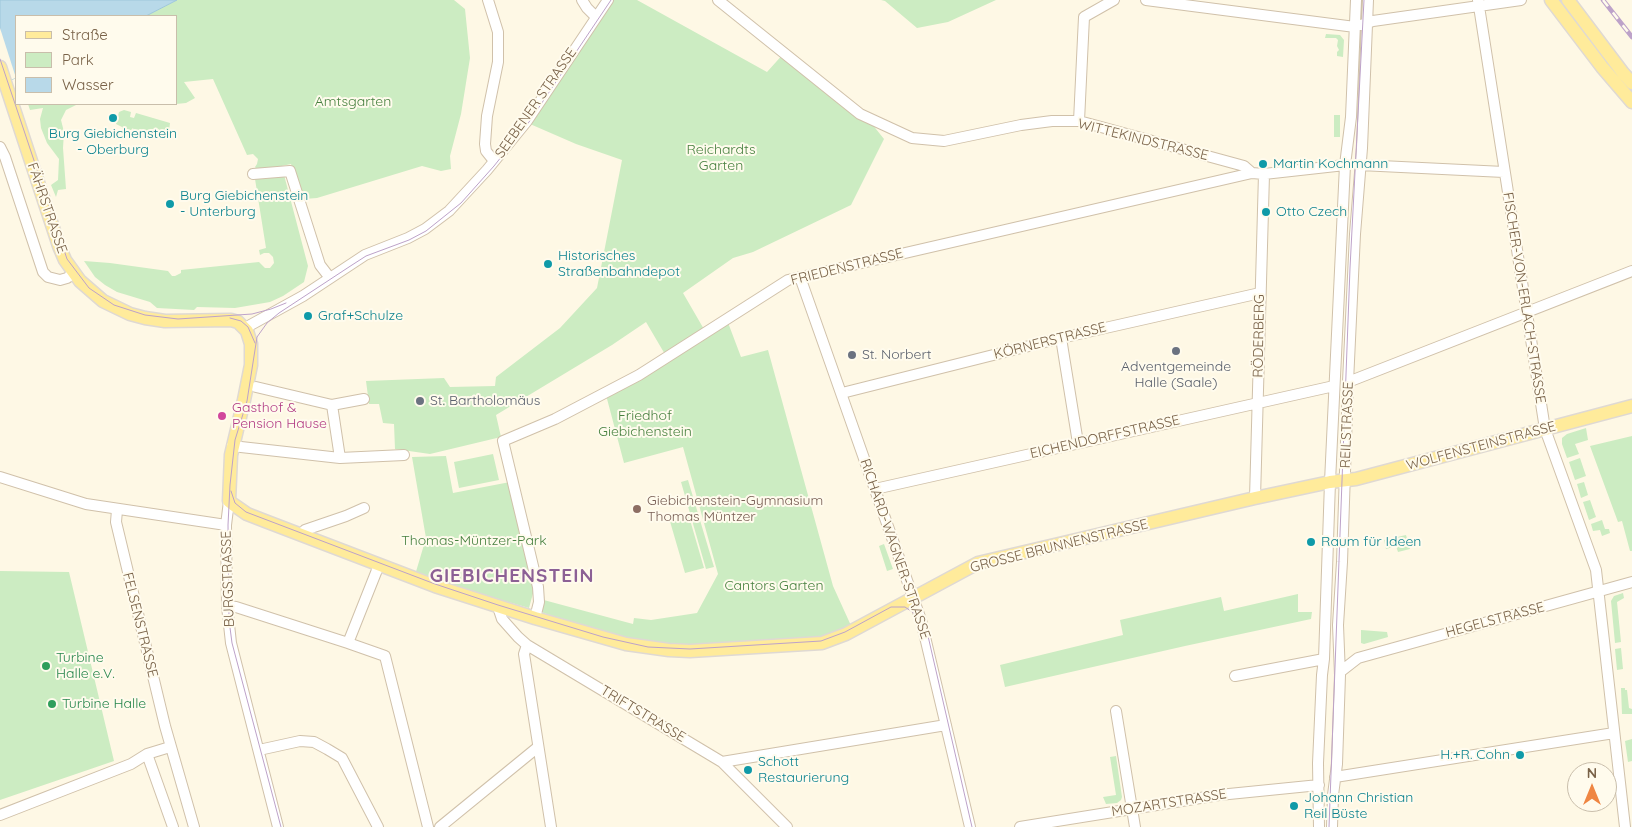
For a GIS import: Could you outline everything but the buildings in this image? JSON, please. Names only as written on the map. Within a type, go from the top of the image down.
[{"type":"main road","points":[[1551,0],[1602,67],[1632,102]]},
{"type":"main road","points":[[1568,0],[1622,73],[1632,83]]},
{"type":"main road","name":"FÄHRSTRASSE","points":[[0,67],[59,246],[65,260],[88,289],[103,301],[130,314],[145,318],[165,321],[226,320],[234,321],[245,328]]},
{"type":"main road","name":"BURGSTRASSE","points":[[229,501],[232,446],[251,365],[250,337],[245,328]]},
{"type":"main road","name":"WOLFENSTEINSTRASSE","points":[[1330,482],[1356,479],[1632,406]]},
{"type":"main road","name":"GROSSE BRUNNENSTRASSE","points":[[229,501],[247,514],[379,565],[498,607],[626,644],[690,651],[822,643],[846,634],[978,563],[1330,482]]},
{"type":"street","points":[[488,0],[498,32],[498,62],[487,116],[485,144],[486,151],[494,161]]},
{"type":"street","points":[[582,0],[596,17]]},
{"type":"street","name":"SEEBENER STRASSE","points":[[245,328],[303,296],[365,255],[425,229],[459,202],[527,121],[608,0]]},
{"type":"street","name":"WITTEKINDSTRASSE","points":[[718,0],[860,114],[912,138],[944,142],[1021,125],[1052,121],[1079,122],[1244,166],[1252,173]]},
{"type":"street","points":[[1079,122],[1084,17],[1114,0]]},
{"type":"street","points":[[1146,0],[1176,2],[1355,27],[1367,22],[1478,4],[1521,0]]},
{"type":"street","name":"REILSTRASSE","points":[[1319,827],[1318,763],[1324,659],[1334,386],[1345,165],[1351,117],[1356,0]]},
{"type":"street","name":"REILSTRASSE","points":[[1332,827],[1340,672],[1338,625],[1348,382],[1368,0]]},
{"type":"street","name":"FISCHER-VON-ERLACH-STRASSE","points":[[1478,4],[1545,429],[1596,570],[1600,592],[1614,733],[1628,812],[1625,827]]},
{"type":"street","name":"FÄHRSTRASSE","points":[[0,147],[43,272],[60,280],[74,273]]},
{"type":"street","name":"FRIEDENSTRASSE","points":[[535,618],[539,602],[538,588],[503,441],[555,419],[660,364],[788,280],[1252,173],[1264,174],[1345,165]]},
{"type":"street","points":[[1360,165],[1504,172]]},
{"type":"street","points":[[253,174],[290,171],[320,265],[330,278]]},
{"type":"street","name":"RÖDERBERG","points":[[1255,498],[1264,174]]},
{"type":"street","points":[[1348,382],[1632,271]]},
{"type":"street","name":"RICHARD-WAGNER-STRASSE","points":[[800,277],[924,628],[970,827]]},
{"type":"street","name":"KÖRNERSTRASSE","points":[[842,393],[1061,338],[1260,293]]},
{"type":"street","points":[[1061,338],[1078,443]]},
{"type":"street","name":"EICHENDORFFSTRASSE","points":[[875,489],[1334,386]]},
{"type":"street","points":[[256,387],[332,405],[364,399]]},
{"type":"street","points":[[332,405],[340,458]]},
{"type":"street","points":[[232,446],[340,458],[404,455]]},
{"type":"street","points":[[0,477],[86,504],[226,525]]},
{"type":"street","name":"BURGSTRASSE","points":[[229,501],[226,525],[227,606],[231,643],[278,827]]},
{"type":"street","points":[[301,534],[304,530],[364,508]]},
{"type":"street","name":"FELSENSTRASSE","points":[[117,510],[116,522],[170,747],[194,827]]},
{"type":"street","points":[[348,642],[379,565]]},
{"type":"street","name":"HEGELSTRASSE","points":[[1340,672],[1358,658],[1632,582]]},
{"type":"street","points":[[227,606],[236,607],[348,642],[385,656],[428,827]]},
{"type":"street","name":"TRIFTSTRASSE","points":[[498,607],[502,619],[527,645],[722,762],[787,827]]},
{"type":"street","points":[[527,645],[524,654],[551,827]]},
{"type":"street","points":[[1340,649],[1347,655],[1358,658]]},
{"type":"street","points":[[1235,676],[1324,659]]},
{"type":"street","points":[[1116,711],[1135,827]]},
{"type":"street","points":[[722,762],[946,725]]},
{"type":"street","points":[[1335,778],[1614,733]]},
{"type":"street","points":[[259,750],[300,741],[314,742],[327,748],[342,758],[378,827]]},
{"type":"street","points":[[0,815],[131,764],[147,754],[170,747]]},
{"type":"street","points":[[440,827],[538,747]]},
{"type":"street","points":[[147,754],[173,827]]},
{"type":"street","name":"MOZARTSTRASSE","points":[[1020,827],[1220,795],[1319,785]]},
{"type":"green space","name":"Amtsgarten","points":[[177,0],[454,0],[465,9],[470,58],[461,114],[450,156],[451,169],[441,171],[422,166],[317,198],[304,199],[291,164],[258,171],[255,167],[258,159],[253,154],[247,155],[213,79],[184,82],[195,98],[186,103],[178,104],[178,15],[148,15]]},
{"type":"green space","name":"Reichardts Garten","points":[[611,0],[637,0],[767,72],[785,52],[860,109],[884,139],[851,205],[753,252],[733,258],[683,293],[705,331],[666,356],[646,322],[612,345],[496,415],[501,437],[430,454],[395,449],[394,424],[383,423],[379,404],[369,404],[366,381],[444,378],[450,387],[495,386],[496,377],[560,328],[597,288],[622,160],[576,144],[530,124]]},
{"type":"green space","points":[[881,0],[996,0],[948,22],[917,28],[885,1]]},
{"type":"green space","points":[[1326,34],[1340,35],[1344,40],[1343,57],[1337,56],[1339,50],[1337,46],[1338,40],[1336,38],[1325,38]]},
{"type":"green space","points":[[28,105],[76,105],[66,110],[61,120],[64,132],[63,148],[66,189],[58,190],[56,197],[51,185],[58,180],[59,159],[47,143],[41,128],[40,119],[43,108],[30,110]]},
{"type":"green space","points":[[124,110],[131,112],[130,117],[134,118],[136,113],[170,123],[169,131],[151,129],[150,133],[134,131],[133,128],[131,130],[122,130],[122,127],[116,124],[119,112]]},
{"type":"green space","points":[[1334,115],[1340,115],[1340,137],[1334,137]]},
{"type":"green space","points":[[283,171],[308,266],[304,282],[270,302],[235,308],[197,307],[194,310],[157,308],[150,302],[117,292],[105,285],[95,277],[84,261],[168,271],[172,276],[181,273],[181,270],[259,262],[265,268],[270,268],[274,263],[273,257],[269,253],[260,255],[259,250],[266,248],[255,179]]},
{"type":"green space","name":"Cantors Garten","points":[[727,320],[741,357],[768,350],[833,586],[853,630],[821,640],[661,647],[591,629],[538,611],[540,599],[633,624],[634,618],[651,620],[697,613],[718,574],[683,447],[624,463],[606,395]]},
{"type":"green space","points":[[1586,428],[1588,440],[1575,444],[1579,454],[1567,458],[1562,438],[1567,434]]},
{"type":"green space","points":[[1632,436],[1632,551],[1630,551],[1622,521],[1618,522],[1590,446]]},
{"type":"green space","points":[[493,454],[499,480],[459,488],[454,462]]},
{"type":"green space","name":"Thomas-Müntzer-Park","points":[[446,456],[453,493],[510,482],[535,586],[529,608],[415,575],[426,538],[412,457]]},
{"type":"green space","points":[[1580,458],[1586,476],[1575,480],[1569,462]]},
{"type":"green space","points":[[688,480],[714,567],[706,569],[681,482]]},
{"type":"green space","points":[[1584,482],[1588,495],[1581,498],[1577,484]]},
{"type":"green space","points":[[1590,500],[1596,517],[1589,520],[1583,502]]},
{"type":"green space","points":[[688,513],[704,568],[685,573],[669,518]]},
{"type":"green space","points":[[1602,520],[1605,529],[1609,529],[1610,533],[1602,536],[1600,530],[1593,531],[1591,524]]},
{"type":"green space","points":[[1406,535],[1410,549],[1398,552],[1396,546],[1386,549],[1384,540]]},
{"type":"green space","points":[[884,544],[893,569],[887,571],[879,546]]},
{"type":"green space","name":"Turbine Halle e.V.","points":[[0,571],[69,572],[114,761],[0,800]]},
{"type":"green space","points":[[1623,593],[1624,598],[1617,602],[1621,642],[1615,643],[1611,601],[1614,596]]},
{"type":"green space","points":[[1298,594],[1298,612],[1312,612],[1311,619],[1005,687],[1000,665],[1123,635],[1120,620],[1221,597],[1224,611]]},
{"type":"green space","points":[[1361,630],[1387,632],[1388,637],[1364,644],[1361,643]]},
{"type":"green space","points":[[1621,648],[1623,669],[1617,670],[1615,649]]},
{"type":"green space","points":[[1621,688],[1627,690],[1629,708],[1632,709],[1632,714],[1622,714]]},
{"type":"green space","points":[[1632,739],[1632,761],[1628,762],[1625,741]]},
{"type":"green space","points":[[1116,756],[1122,797],[1117,803],[1106,804],[1103,797],[1116,795],[1110,757]]},
{"type":"water","points":[[0,0],[177,0],[148,15],[15,15],[15,78],[0,83]]},
{"type":"pier","points":[[0,28],[15,78],[0,83]]},
{"type":"tram line","points":[[281,827],[232,643],[229,620],[228,525],[230,485],[235,440],[247,401],[257,337],[267,323],[279,313],[352,265],[366,256],[409,240],[426,231],[461,203],[529,122],[611,0]]},
{"type":"tram line","points":[[1329,827],[1350,268],[1364,0]]},
{"type":"tram line","points":[[0,59],[15,104]]},
{"type":"tram line","points":[[15,105],[67,259],[89,288],[114,305],[145,315],[178,319],[252,314],[286,303]]},
{"type":"tram line","points":[[230,318],[241,321],[248,327],[255,343]]},
{"type":"tram line","points":[[231,491],[235,503],[246,512],[435,584],[603,637],[648,647],[690,649],[821,641],[845,632],[891,607],[905,607],[924,623],[928,636],[972,827]]},
{"type":"railway","points":[[1603,0],[1632,37]]},
{"type":"place","name":"Burg Giebichenstein - Oberburg","points":[[113,118]]},
{"type":"place","name":"Martin Kochmann","points":[[1263,164]]},
{"type":"place","name":"Burg Giebichenstein - Unterburg","points":[[170,204]]},
{"type":"place","name":"Otto Czech","points":[[1266,212]]},
{"type":"place","name":"Historisches Straßenbahndepot","points":[[548,264]]},
{"type":"place","name":"Graf+Schulze","points":[[308,316]]},
{"type":"place","name":"Adventgemeinde Halle (Saale)","points":[[1176,351]]},
{"type":"place","name":"St. Norbert","points":[[852,355]]},
{"type":"place","name":"St. Bartholomäus","points":[[420,401]]},
{"type":"place","name":"Gasthof & Pension Hause","points":[[222,416]]},
{"type":"place","name":"Giebichenstein-Gymnasium Thomas Müntzer","points":[[637,509]]},
{"type":"place","name":"Raum für Ideen","points":[[1311,542]]},
{"type":"place","name":"Turbine Halle e.V.","points":[[46,666]]},
{"type":"place","name":"Turbine Halle","points":[[52,704]]},
{"type":"place","name":"H.+R. Cohn","points":[[1520,755]]},
{"type":"place","name":"Schott Restaurierung","points":[[748,770]]},
{"type":"place","name":"Johann Christian Reil Büste","points":[[1294,806]]},
{"type":"district","name":"GIEBICHENSTEIN","points":[[512,576]]},
{"type":"park label","name":"Friedhof Giebichenstein","points":[[645,424]]}]
